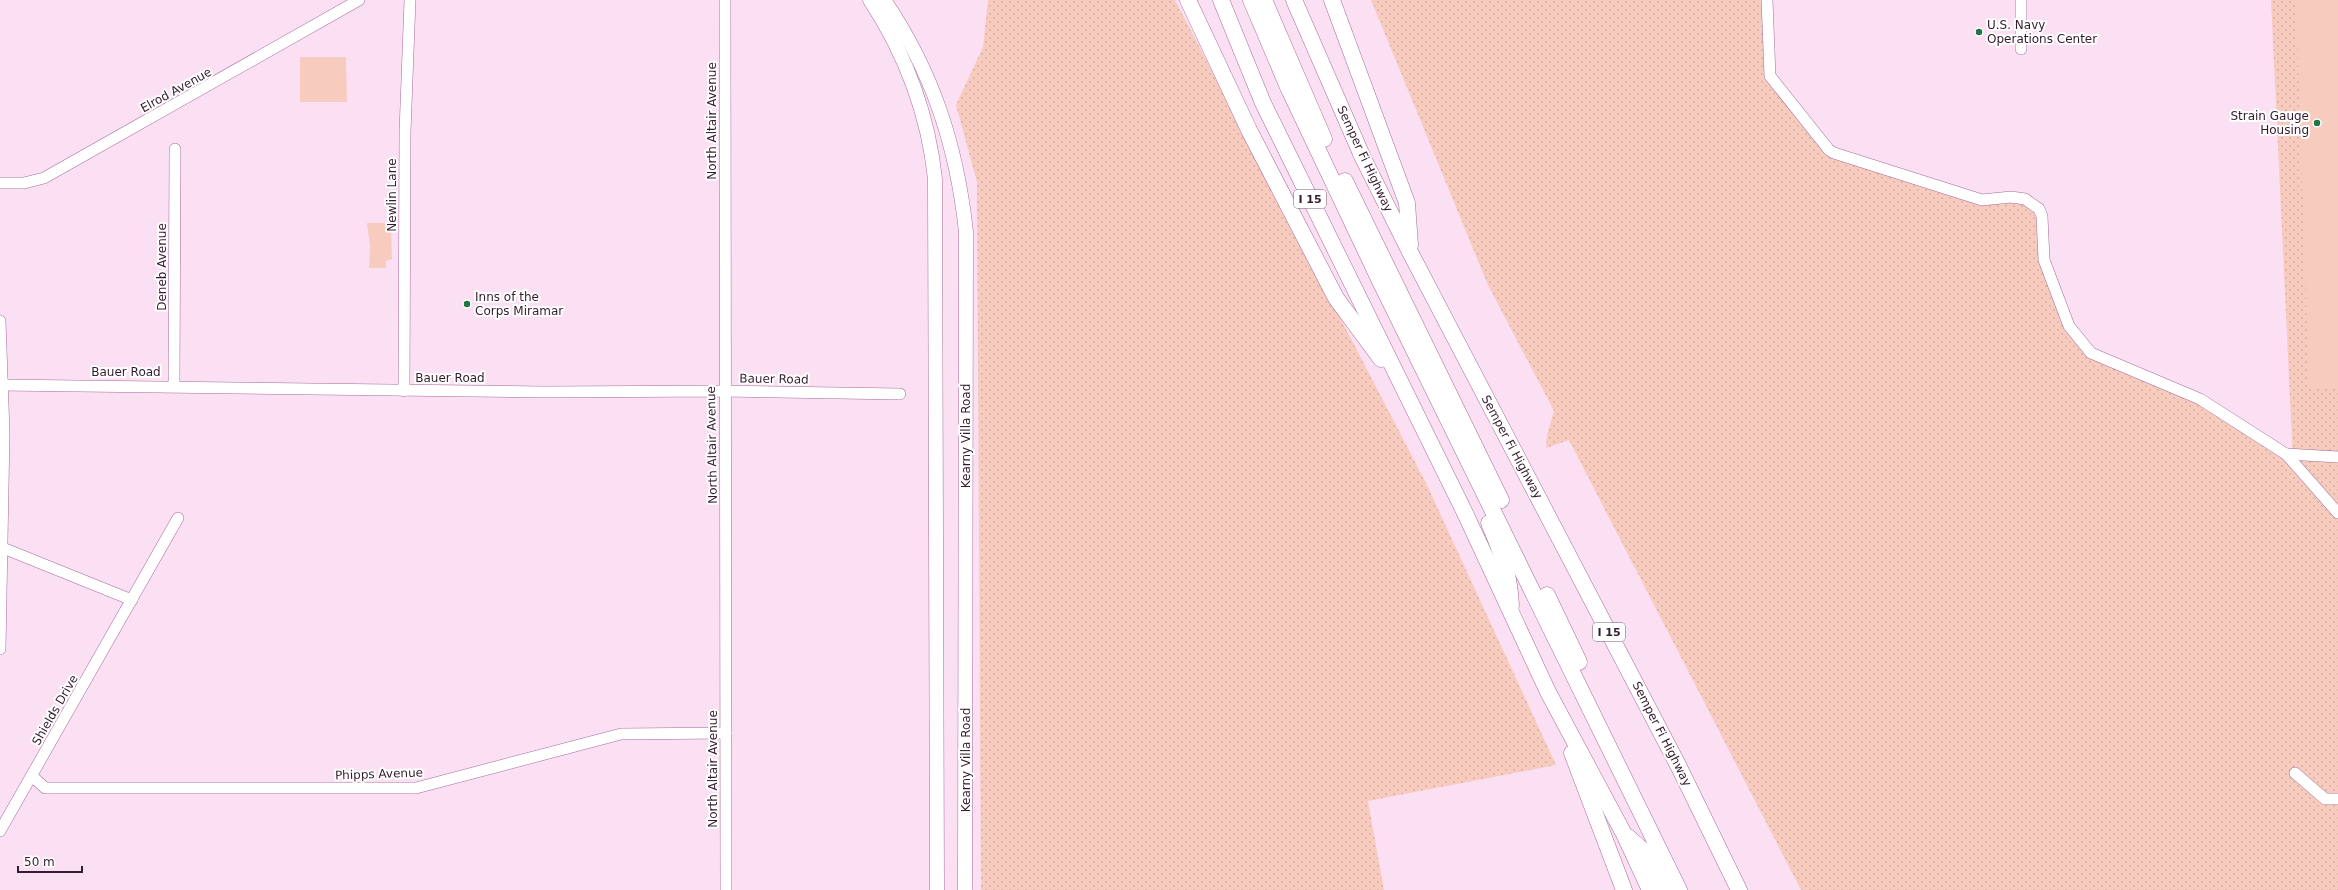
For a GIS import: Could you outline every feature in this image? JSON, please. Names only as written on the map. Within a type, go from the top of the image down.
[{"type":"highway","points":[[1188,0],[1249,130],[1336,298],[1406,394]]},
{"type":"highway","name":"I 15","points":[[1221,0],[1263,103],[1464,511],[1548,692],[1624,834],[1650,890]]},
{"type":"highway","points":[[1251,0],[1288,87],[1464,452],[1679,890]]},
{"type":"highway","points":[[1264,0],[1328,147],[1690,890]]},
{"type":"highway","name":"Semper Fi Highway","points":[[1294,0],[1364,158],[1411,254],[1679,767],[1740,890]]},
{"type":"highway","points":[[1332,0],[1407,202],[1411,254]]},
{"type":"highway","points":[[1464,452],[1477,496],[1500,550],[1510,586],[1512,615]]},
{"type":"highway","points":[[1548,692],[1624,890]]},
{"type":"highway","points":[[1624,834],[1645,852],[1665,890]]},
{"type":"main road","points":[[870,0],[896,42],[916,89],[927,126],[935,179],[937,890]]},
{"type":"main road","name":"Kearny Villa Road","points":[[884,0],[915,52],[942,115],[959,178],[966,232],[965,890]]},
{"type":"street","name":"Elrod Avenue","points":[[0,183],[24,183],[44,178],[359,0]]},
{"type":"street","name":"Newlin Lane","points":[[404,390],[406,132],[410,0]]},
{"type":"street","name":"North Altair Avenue","points":[[725,0],[726,890]]},
{"type":"street","points":[[1767,0],[1770,76],[1828,150],[1982,200],[2011,197],[2024,199],[2039,209],[2042,216],[2044,260],[2069,326],[2091,353],[2200,399],[2286,454],[2338,513]]},
{"type":"street","points":[[2021,0],[2021,49]]},
{"type":"street","name":"Deneb Avenue","points":[[174,149],[174,386]]},
{"type":"street","points":[[0,322],[2,385],[2,548],[0,649]]},
{"type":"street","name":"Bauer Road","points":[[2,385],[404,390],[725,391],[900,394]]},
{"type":"street","points":[[2286,454],[2338,456]]},
{"type":"street","name":"Shields Drive","points":[[0,831],[178,518]]},
{"type":"street","points":[[2,548],[132,600]]},
{"type":"street","name":"Phipps Avenue","points":[[32,776],[45,788],[416,788],[621,734],[726,733]]},
{"type":"street","points":[[2295,773],[2325,799],[2338,799]]},
{"type":"shaded area","points":[[988,0],[1175,0],[1426,483],[1556,765],[1368,801],[1384,890],[981,890],[977,182],[956,105],[983,47]]},
{"type":"shaded area","points":[[1371,0],[1767,0],[1770,76],[1829,150],[1982,200],[2011,197],[2039,209],[2044,260],[2069,326],[2091,353],[2200,399],[2293,461],[2271,0],[2338,0],[2338,890],[1801,890],[1569,440],[1546,448],[1547,435],[1554,411],[1488,285]]},
{"type":"shaded area","points":[[2296,0],[2338,0],[2338,387],[2309,387]]},
{"type":"shaded area","points":[[300,57],[346,57],[347,102],[300,102]]},
{"type":"shaded area","points":[[367,223],[391,223],[392,259],[386,261],[386,268],[369,268],[370,247]]},
{"type":"place","name":"U.S. Navy Operations Center","points":[[1979,32]]},
{"type":"place","name":"Strain Gauge Housing","points":[[2317,123]]},
{"type":"place","name":"Inns of the Corps Miramar","points":[[467,304]]}]
